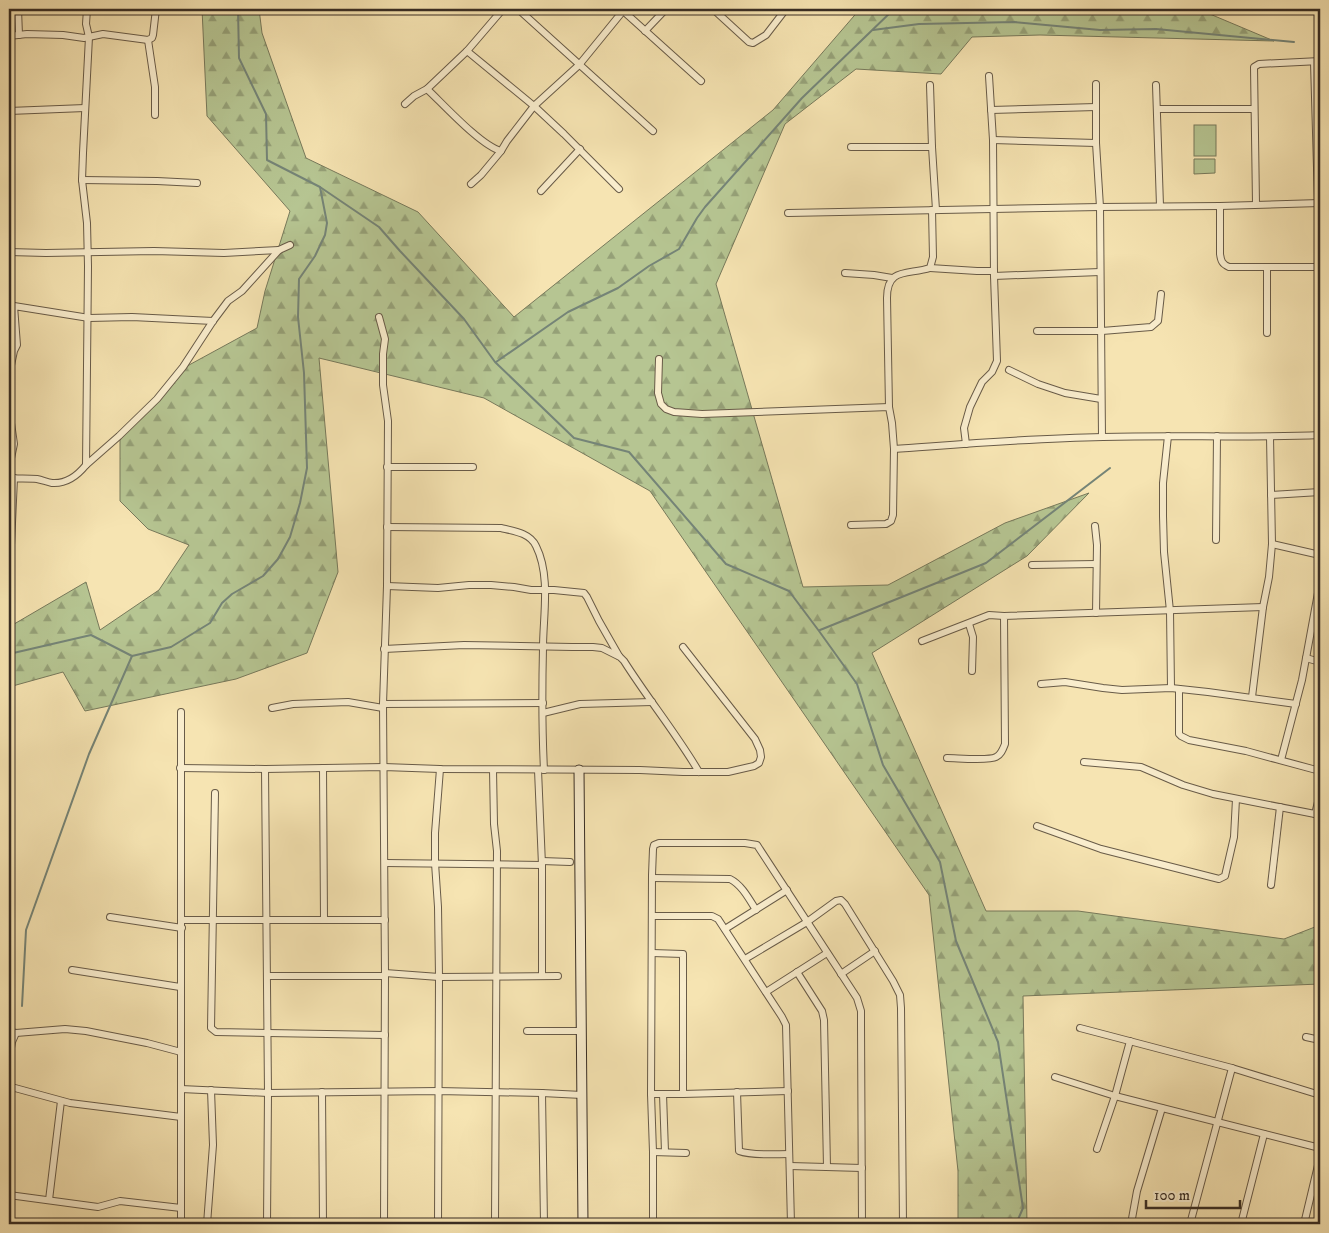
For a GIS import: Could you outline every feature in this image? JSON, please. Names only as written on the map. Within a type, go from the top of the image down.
[{"type":"street","points":[[18,9],[19,35]]},
{"type":"street","points":[[86,465],[86,355],[89,318],[87,223],[82,180],[89,37],[86,24],[87,9]]},
{"type":"street","points":[[9,36],[27,34],[63,35],[84,38],[109,34],[148,40],[153,35],[156,9]]},
{"type":"street","points":[[405,104],[414,96],[427,89],[467,51],[503,9]]},
{"type":"street","points":[[518,9],[653,132]]},
{"type":"street","points":[[645,31],[666,9]]},
{"type":"street","points":[[713,9],[749,42],[753,43],[766,35],[786,9]]},
{"type":"street","points":[[471,184],[501,151],[534,106],[579,65],[622,10],[701,81]]},
{"type":"street","points":[[148,40],[155,87],[155,114]]},
{"type":"street","points":[[467,51],[534,106],[619,189]]},
{"type":"street","points":[[788,213],[1319,203],[1317,62],[1258,64],[1254,67],[1256,204]]},
{"type":"street","points":[[966,444],[964,428],[970,407],[982,382],[992,372],[997,361],[993,140],[989,76]]},
{"type":"street","points":[[1096,84],[1096,143],[1100,207],[1102,437]]},
{"type":"street","points":[[930,85],[934,210],[934,258],[930,268]]},
{"type":"street","points":[[1156,85],[1160,206]]},
{"type":"street","points":[[427,89],[454,116],[487,144],[501,151]]},
{"type":"street","points":[[991,110],[1096,107]]},
{"type":"street","points":[[9,111],[85,108]]},
{"type":"street","points":[[1157,109],[1254,109]]},
{"type":"street","points":[[993,140],[1096,143]]},
{"type":"street","points":[[851,147],[932,147]]},
{"type":"street","points":[[541,191],[580,149]]},
{"type":"street","points":[[82,180],[156,181],[197,184]]},
{"type":"street","points":[[1220,206],[1220,254],[1224,265],[1229,267],[1320,267]]},
{"type":"street","points":[[9,252],[88,253],[154,251],[224,253],[279,250],[290,245]]},
{"type":"street","points":[[11,478],[39,479],[51,483],[62,482],[72,477],[158,399],[183,367],[212,321],[228,301],[242,291],[279,250]]},
{"type":"street","points":[[1267,267],[1267,333]]},
{"type":"street","points":[[851,525],[886,524],[891,521],[893,516],[894,449],[889,407],[886,298],[888,283],[892,278],[903,272],[930,268],[994,273],[1100,272]]},
{"type":"street","points":[[845,273],[892,278]]},
{"type":"street","points":[[1037,331],[1102,331],[1151,328],[1158,321],[1161,294]]},
{"type":"street","points":[[9,549],[11,544],[11,478],[9,468],[14,444],[10,415],[9,375],[17,344],[14,306],[89,318],[212,321]]},
{"type":"street","points":[[379,316],[385,339],[383,385],[388,421],[383,706],[385,920],[384,1224]]},
{"type":"street","points":[[659,360],[658,393],[661,404],[666,409],[674,412],[702,414],[889,407]]},
{"type":"street","points":[[1009,370],[1038,384],[1065,393],[1101,399]]},
{"type":"street","points":[[894,449],[1014,440],[1102,437],[1270,437],[1320,435]]},
{"type":"street","points":[[1168,436],[1163,483],[1163,516],[1164,552],[1170,611],[1171,688]]},
{"type":"street","points":[[1216,540],[1217,436]]},
{"type":"street","points":[[1252,697],[1272,544],[1270,437]]},
{"type":"street","points":[[387,467],[473,467]]},
{"type":"street","points":[[1271,494],[1320,492]]},
{"type":"street","points":[[1095,526],[1096,613]]},
{"type":"street","points":[[387,527],[501,528],[516,531],[530,538],[536,546],[543,572],[545,590],[541,770],[542,976]]},
{"type":"street","points":[[1272,544],[1320,555]]},
{"type":"street","points":[[1032,564],[1096,564]]},
{"type":"street","points":[[1281,760],[1296,704],[1320,582]]},
{"type":"street","points":[[386,586],[438,588],[492,585],[584,593],[620,657],[672,729],[699,772]]},
{"type":"street","points":[[922,641],[989,615],[1263,607]]},
{"type":"street","points":[[947,758],[989,759],[997,757],[1005,744],[1004,616]]},
{"type":"street","points":[[969,624],[973,637],[972,670]]},
{"type":"street","points":[[384,649],[464,645],[593,646],[602,648],[620,657]]},
{"type":"street","points":[[180,768],[384,767],[728,772],[759,763],[761,757],[760,750],[755,739],[683,647]]},
{"type":"street","points":[[1306,658],[1320,662]]},
{"type":"street","points":[[1040,684],[1065,682],[1122,690],[1171,688],[1296,704]]},
{"type":"street","points":[[1179,689],[1179,734],[1181,736],[1189,740],[1246,751],[1320,771]]},
{"type":"street","points":[[272,708],[293,704],[337,704],[348,702],[383,706],[543,703]]},
{"type":"street","points":[[543,713],[580,704],[652,702]]},
{"type":"street","points":[[181,712],[181,1224]]},
{"type":"street","points":[[1084,762],[1141,767],[1183,786],[1212,794],[1318,815],[1320,794]]},
{"type":"street","points":[[323,768],[324,920]]},
{"type":"street","points":[[265,769],[268,1032],[267,1224]]},
{"type":"street","points":[[438,1224],[439,976],[435,833],[440,769]]},
{"type":"street","points":[[494,770],[497,864],[495,1224]]},
{"type":"street","points":[[580,770],[583,1224]]},
{"type":"street","points":[[214,793],[211,1028],[216,1032],[385,1035]]},
{"type":"street","points":[[1037,826],[1101,849],[1219,878],[1225,876],[1234,837],[1236,799]]},
{"type":"street","points":[[1271,885],[1280,807]]},
{"type":"street","points":[[653,1224],[651,1094],[652,878],[653,849],[654,845],[659,843],[757,845],[858,998],[860,1011],[862,1224]]},
{"type":"street","points":[[384,863],[497,864],[570,862]]},
{"type":"street","points":[[652,878],[730,879],[736,882],[756,910]]},
{"type":"street","points":[[725,930],[787,890]]},
{"type":"street","points":[[745,959],[807,922],[836,901],[841,900],[894,981],[900,995],[903,1224]]},
{"type":"street","points":[[653,916],[712,916],[718,919],[786,1025],[791,1224]]},
{"type":"street","points":[[110,917],[182,928]]},
{"type":"street","points":[[181,920],[385,920]]},
{"type":"street","points":[[841,974],[875,951]]},
{"type":"street","points":[[652,953],[683,954],[683,1094]]},
{"type":"street","points":[[766,992],[827,953]]},
{"type":"street","points":[[72,970],[180,987]]},
{"type":"street","points":[[797,972],[822,1011],[824,1020],[827,1167]]},
{"type":"street","points":[[267,976],[385,974],[558,976]]},
{"type":"street","points":[[1080,1028],[1232,1068],[1320,1095]]},
{"type":"street","points":[[9,1059],[12,1032],[66,1029],[147,1043],[180,1052]]},
{"type":"street","points":[[527,1031],[581,1031]]},
{"type":"street","points":[[1306,1037],[1320,1040]]},
{"type":"street","points":[[1097,1149],[1115,1096],[1130,1041]]},
{"type":"street","points":[[1190,1224],[1232,1068]]},
{"type":"street","points":[[1055,1078],[1115,1096],[1320,1148]]},
{"type":"street","points":[[9,1090],[15,1088],[61,1101],[111,1109],[181,1117]]},
{"type":"street","points":[[181,1089],[268,1093],[438,1091],[542,1092],[582,1095]]},
{"type":"street","points":[[207,1224],[213,1145],[211,1090]]},
{"type":"street","points":[[651,1094],[788,1091]]},
{"type":"street","points":[[322,1092],[323,1224]]},
{"type":"street","points":[[542,1092],[544,1224]]},
{"type":"street","points":[[737,1092],[739,1151],[752,1154],[789,1154]]},
{"type":"street","points":[[663,1094],[665,1152]]},
{"type":"street","points":[[49,1200],[61,1101]]},
{"type":"street","points":[[1130,1224],[1137,1191],[1162,1108]]},
{"type":"street","points":[[1242,1224],[1264,1134]]},
{"type":"street","points":[[653,1152],[686,1153]]},
{"type":"street","points":[[1304,1224],[1320,1157]]},
{"type":"street","points":[[790,1166],[862,1168]]},
{"type":"street","points":[[9,1195],[98,1207],[120,1201],[181,1208]]},
{"type":"green space","points":[[202,9],[259,9],[262,33],[306,158],[418,212],[514,317],[773,110],[860,9],[1198,9],[1274,41],[1040,35],[972,37],[941,74],[856,69],[785,124],[716,284],[803,587],[888,585],[1005,523],[1089,493],[1027,556],[872,653],[986,911],[1078,911],[1284,939],[1320,925],[1320,984],[1023,996],[1027,1224],[958,1224],[958,1171],[929,895],[650,491],[484,398],[319,358],[338,572],[307,653],[236,679],[85,711],[63,672],[9,687],[9,627],[86,582],[100,630],[159,590],[189,545],[148,529],[120,501],[120,436],[189,365],[257,328],[265,291],[290,211],[207,116]]},
{"type":"green space","points":[[1194,125],[1216,125],[1216,156],[1194,156]]},
{"type":"green space","points":[[1194,159],[1215,159],[1215,173],[1194,174]]},
{"type":"waterway","points":[[238,9],[239,58],[266,114],[267,160],[320,187],[379,227],[464,319],[495,362],[574,438],[629,452],[726,564],[789,591],[857,684],[883,765],[940,862],[956,941],[998,1042],[1023,1208],[1016,1224]]},
{"type":"waterway","points":[[496,362],[568,312],[618,288],[649,266],[679,249],[705,207],[802,98],[894,9]]},
{"type":"waterway","points":[[873,30],[919,24],[1014,22],[1100,30],[1156,29],[1294,42]]},
{"type":"waterway","points":[[9,654],[91,635],[132,656],[171,647],[210,623],[222,603],[232,594],[263,576],[278,559],[290,537],[300,503],[307,468],[304,373],[298,317],[299,279],[315,256],[325,235],[327,223],[320,187]]},
{"type":"waterway","points":[[820,630],[986,563],[1110,468]]},
{"type":"waterway","points":[[22,1006],[26,930],[89,754],[132,656]]}]
